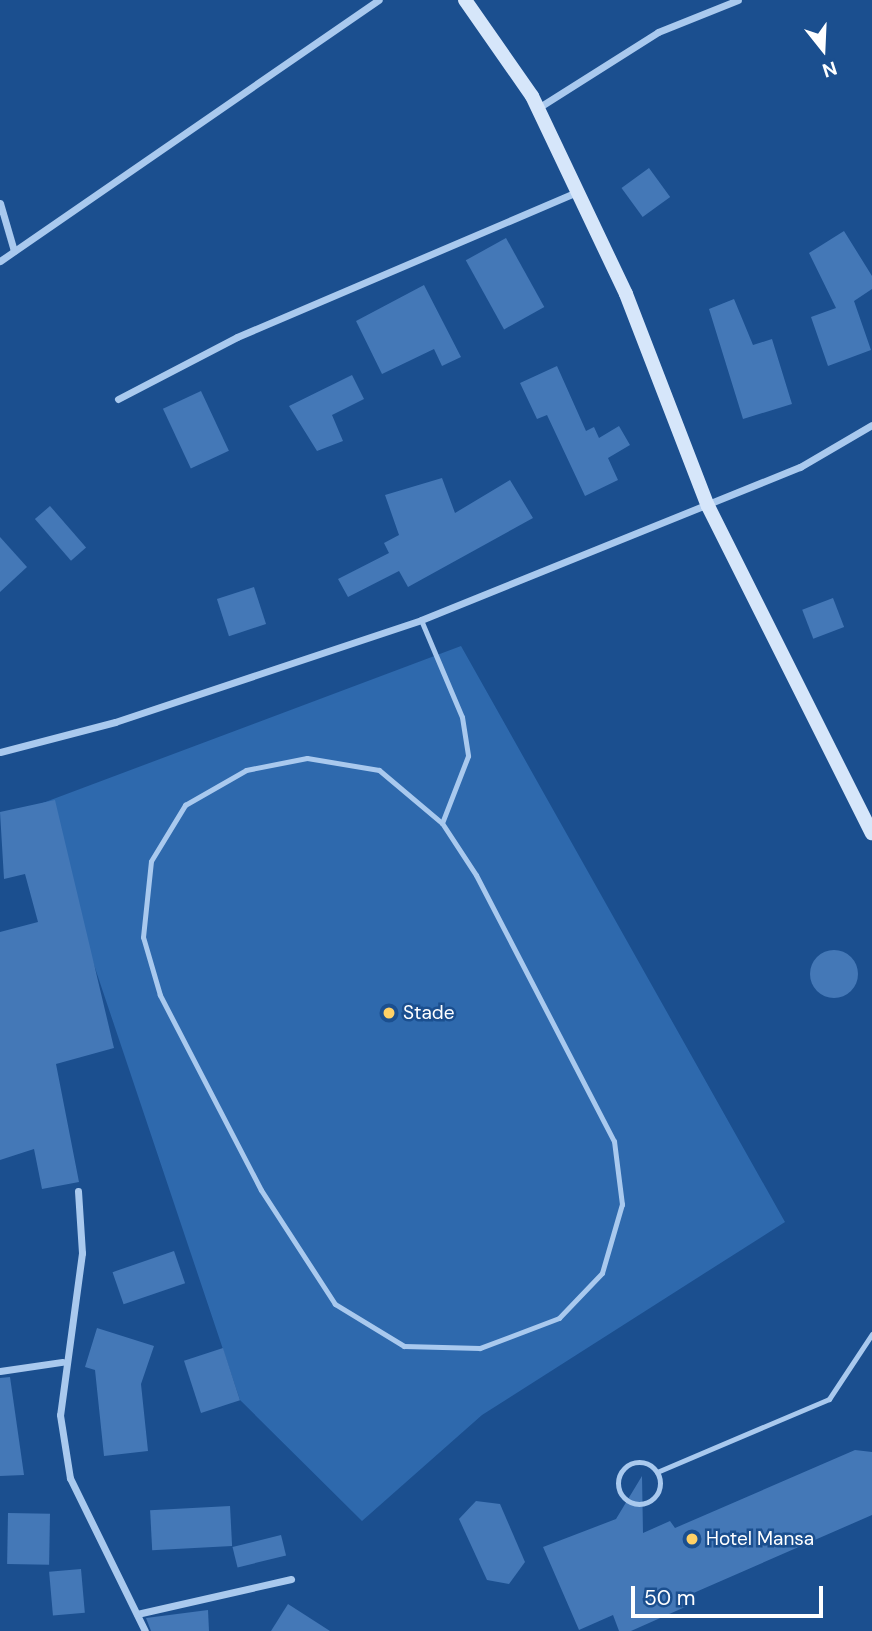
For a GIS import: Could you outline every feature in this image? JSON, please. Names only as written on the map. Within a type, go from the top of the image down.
[{"type":"main road","points":[[466,0],[538,108],[626,294],[708,506],[872,833]]},
{"type":"street","points":[[0,261],[379,0]]},
{"type":"street","points":[[538,108],[658,32],[738,0]]},
{"type":"street","points":[[118,399],[237,337],[578,192]]},
{"type":"street","points":[[0,203],[14,251]]},
{"type":"street","points":[[0,752],[115,722],[421,620],[800,467],[872,425]]},
{"type":"street","points":[[78,1191],[82,1253],[62,1362],[60,1415],[70,1478],[145,1631]]},
{"type":"street","points":[[0,1371],[62,1362]]},
{"type":"street","points":[[137,1614],[291,1579]]},
{"type":"lane","points":[[421,620],[462,717],[468,756],[442,823]]},
{"type":"lane","points":[[307,758],[379,769],[442,823],[476,875],[614,1141],[622,1204],[602,1273],[559,1318],[480,1348],[404,1346],[335,1304],[261,1189],[160,995],[143,937],[150,861],[185,805],[246,770],[307,758]]},
{"type":"lane","points":[[657,1472],[829,1399],[872,1334]]},
{"type":"lane","points":[[642,1462],[657,1472],[660,1488],[650,1501],[634,1503],[622,1495],[619,1481],[626,1467],[642,1462]]},
{"type":"shaded area","name":"Stade","points":[[461,646],[785,1222],[482,1415],[362,1521],[240,1400],[40,804]]},
{"type":"building","points":[[649,168],[670,197],[643,217],[621,188]]},
{"type":"building","points":[[844,231],[872,276],[872,289],[854,301],[871,350],[828,366],[811,317],[836,308],[809,253]]},
{"type":"building","points":[[506,238],[544,307],[504,329],[466,260]]},
{"type":"building","points":[[424,285],[461,357],[442,366],[434,349],[382,374],[356,321]]},
{"type":"building","points":[[734,299],[753,345],[772,339],[792,404],[743,419],[709,309]]},
{"type":"building","points":[[557,366],[586,431],[594,427],[599,438],[619,426],[630,445],[608,458],[618,480],[585,496],[547,415],[537,419],[520,383]]},
{"type":"building","points":[[352,375],[364,399],[332,415],[343,441],[317,451],[289,406]]},
{"type":"building","points":[[201,391],[229,451],[191,469],[163,409]]},
{"type":"building","points":[[442,478],[455,513],[510,480],[533,518],[408,587],[399,571],[348,597],[338,579],[389,553],[384,543],[399,535],[385,495]]},
{"type":"building","points":[[50,506],[86,548],[71,561],[35,519]]},
{"type":"building","points":[[0,537],[27,567],[0,592]]},
{"type":"building","points":[[254,587],[266,624],[229,636],[217,599]]},
{"type":"building","points":[[833,598],[844,627],[813,639],[802,610]]},
{"type":"building","points":[[55,800],[114,1048],[56,1064],[79,1182],[42,1189],[34,1149],[0,1160],[0,932],[38,922],[25,874],[4,879],[0,812]]},
{"type":"building","points":[[834,950],[851,957],[858,974],[851,991],[834,998],[817,991],[810,974],[817,957]]},
{"type":"building","points":[[174,1251],[185,1283],[124,1304],[113,1272]]},
{"type":"building","points":[[97,1328],[154,1346],[141,1384],[148,1451],[104,1456],[95,1370],[85,1367]]},
{"type":"building","points":[[223,1348],[240,1400],[201,1413],[184,1361]]},
{"type":"building","points":[[10,1377],[24,1475],[0,1476],[0,1378]]},
{"type":"building","name":"Hotel Mansa","points":[[855,1450],[872,1452],[872,1515],[682,1598],[685,1607],[631,1631],[619,1631],[613,1615],[579,1630],[543,1547],[616,1519],[642,1476],[643,1533],[670,1521],[675,1528]]},
{"type":"building","points":[[476,1501],[500,1504],[525,1562],[509,1584],[487,1580],[459,1519]]},
{"type":"building","points":[[230,1506],[232,1546],[152,1550],[150,1510]]},
{"type":"building","points":[[8,1513],[50,1514],[49,1565],[7,1564]]},
{"type":"building","points":[[281,1535],[286,1555],[238,1567],[232,1547]]},
{"type":"building","points":[[81,1569],[85,1613],[53,1616],[49,1572]]},
{"type":"building","points":[[288,1604],[330,1631],[271,1631]]},
{"type":"building","points":[[208,1610],[209,1631],[151,1631],[146,1618]]},
{"type":"place","name":"Stade","points":[[389,1013]]},
{"type":"place","name":"Hotel Mansa","points":[[692,1539]]}]
